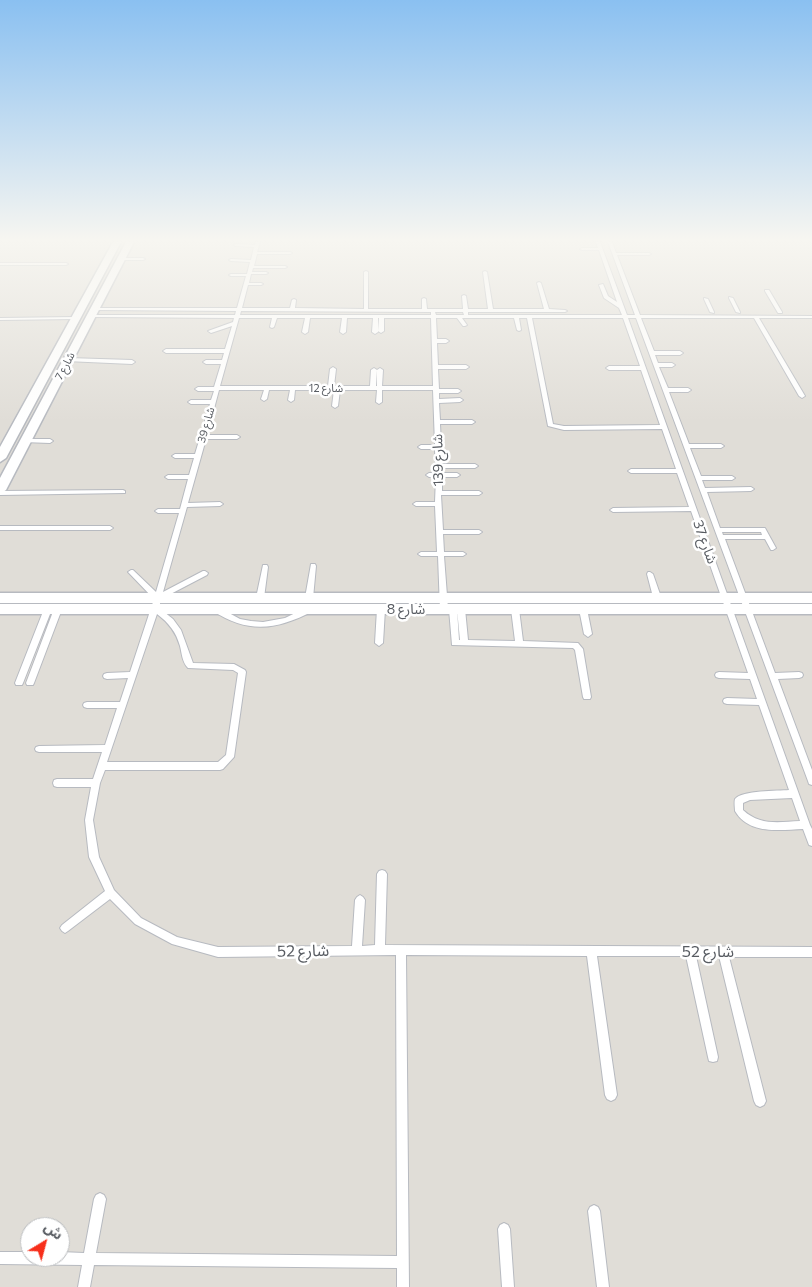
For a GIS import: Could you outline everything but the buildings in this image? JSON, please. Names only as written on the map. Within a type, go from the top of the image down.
[{"type":"street","name":"شارع 7","points":[[0,458],[84,302]]},
{"type":"street","name":"شارع 7","points":[[0,491],[99,302]]},
{"type":"street","name":"شارع 8","points":[[0,609],[53,609],[260,598],[381,609],[657,597],[727,603]]},
{"type":"street","name":"شارع 8","points":[[0,598],[156,603],[214,608],[310,603],[515,609],[583,609],[746,603],[812,598]]},
{"type":"street","name":"شارع 8","points":[[746,603],[812,609]]},
{"type":"lane","name":"شارع 39","points":[[156,603],[241,302]]},
{"type":"lane","points":[[292,310],[294,302]]},
{"type":"lane","points":[[366,302],[366,310]]},
{"type":"lane","points":[[424,302],[425,311]]},
{"type":"lane","points":[[465,302],[466,314]]},
{"type":"lane","points":[[490,302],[491,311]]},
{"type":"lane","points":[[544,302],[547,311]]},
{"type":"lane","points":[[612,302],[623,312]]},
{"type":"lane","name":"شارع 37","points":[[619,302],[812,842]]},
{"type":"lane","name":"شارع 37","points":[[632,302],[773,676],[809,761],[812,781]]},
{"type":"lane","points":[[707,302],[712,312]]},
{"type":"lane","points":[[733,302],[738,312]]},
{"type":"lane","points":[[774,302],[780,312]]},
{"type":"lane","points":[[93,313],[238,313],[292,310],[366,310],[425,311],[434,314],[458,316],[491,311],[547,311],[812,317]]},
{"type":"lane","points":[[238,313],[275,316],[466,314],[529,316],[623,312]]},
{"type":"lane","points":[[637,314],[812,312]]},
{"type":"lane","name":"شارع 139","points":[[434,314],[439,466],[439,532],[450,606]]},
{"type":"lane","points":[[272,327],[275,316]]},
{"type":"lane","points":[[305,332],[308,316]]},
{"type":"lane","points":[[343,332],[345,316]]},
{"type":"lane","points":[[378,332],[379,316]]},
{"type":"lane","points":[[458,316],[465,325]]},
{"type":"lane","points":[[516,316],[519,330]]},
{"type":"lane","points":[[529,316],[550,425],[564,428],[664,427]]},
{"type":"lane","points":[[756,317],[802,396]]},
{"type":"lane","points":[[805,317],[810,325]]},
{"type":"lane","points":[[0,318],[75,318]]},
{"type":"lane","points":[[211,331],[235,323]]},
{"type":"lane","points":[[435,341],[446,341]]},
{"type":"lane","points":[[166,351],[227,351]]},
{"type":"lane","points":[[652,353],[680,353]]},
{"type":"lane","points":[[68,360],[132,362]]},
{"type":"lane","points":[[206,362],[224,362]]},
{"type":"lane","points":[[656,365],[672,365]]},
{"type":"lane","points":[[436,368],[466,368]]},
{"type":"lane","points":[[609,368],[643,368]]},
{"type":"lane","points":[[333,369],[335,406]]},
{"type":"lane","points":[[377,370],[376,388],[379,402]]},
{"type":"lane","points":[[274,388],[276,379]]},
{"type":"lane","points":[[264,399],[267,388]]},
{"type":"lane","points":[[291,400],[293,388]]},
{"type":"lane","name":"شارع 12","points":[[198,390],[376,388],[458,391]]},
{"type":"lane","points":[[666,390],[688,390]]},
{"type":"lane","points":[[191,400],[213,400]]},
{"type":"lane","points":[[437,400],[460,400]]},
{"type":"lane","points":[[437,422],[472,422]]},
{"type":"lane","points":[[203,437],[237,437]]},
{"type":"lane","points":[[25,441],[50,441]]},
{"type":"lane","points":[[687,446],[721,446]]},
{"type":"lane","points":[[421,447],[438,447]]},
{"type":"lane","points":[[175,456],[198,456]]},
{"type":"lane","points":[[439,466],[476,466]]},
{"type":"lane","points":[[631,471],[680,471]]},
{"type":"lane","points":[[429,475],[457,475]]},
{"type":"lane","points":[[168,477],[192,477]]},
{"type":"lane","points":[[699,478],[732,478]]},
{"type":"lane","points":[[703,490],[751,490]]},
{"type":"lane","points":[[0,491],[123,492]]},
{"type":"lane","points":[[438,493],[479,493]]},
{"type":"lane","points":[[158,512],[220,504]]},
{"type":"lane","points":[[416,504],[438,504]]},
{"type":"lane","points":[[613,510],[693,510]]},
{"type":"lane","points":[[0,528],[110,528]]},
{"type":"lane","points":[[439,532],[479,532]]},
{"type":"lane","points":[[720,534],[766,534],[773,548]]},
{"type":"lane","points":[[421,554],[463,554]]},
{"type":"lane","points":[[310,603],[313,566]]},
{"type":"lane","points":[[260,598],[265,567]]},
{"type":"lane","points":[[102,766],[220,766],[230,757],[242,672],[234,667],[191,666],[188,663],[183,639],[176,628],[131,572]]},
{"type":"lane","points":[[156,603],[205,573]]},
{"type":"lane","points":[[650,574],[657,597]]},
{"type":"lane","name":"شارع 52","points":[[156,603],[96,783],[89,820],[94,858],[111,892],[138,921],[175,942],[218,952],[357,950],[812,952]]},
{"type":"lane","points":[[450,606],[455,643],[572,644],[577,647],[587,697]]},
{"type":"lane","points":[[450,606],[464,643]]},
{"type":"lane","points":[[30,683],[53,609]]},
{"type":"lane","points":[[19,683],[53,609]]},
{"type":"lane","points":[[379,643],[381,609]]},
{"type":"lane","points":[[515,609],[519,644]]},
{"type":"lane","points":[[583,609],[588,634]]},
{"type":"lane","points":[[107,676],[133,675]]},
{"type":"lane","points":[[719,675],[753,676]]},
{"type":"lane","points":[[773,676],[799,676]]},
{"type":"lane","points":[[727,701],[762,702]]},
{"type":"lane","points":[[87,705],[123,705]]},
{"type":"lane","points":[[39,749],[108,748]]},
{"type":"lane","points":[[58,783],[96,783]]},
{"type":"lane","points":[[795,794],[749,796],[739,800],[738,811],[746,821],[760,826],[806,825]]},
{"type":"lane","points":[[380,950],[382,874]]},
{"type":"lane","points":[[65,928],[111,892]]},
{"type":"lane","points":[[357,950],[360,900]]},
{"type":"lane","points":[[401,950],[403,1287]]},
{"type":"lane","points":[[591,951],[611,1095]]},
{"type":"lane","points":[[690,952],[713,1057]]},
{"type":"lane","points":[[723,952],[760,1101]]},
{"type":"lane","points":[[84,1287],[100,1199]]},
{"type":"lane","points":[[594,1211],[603,1287]]},
{"type":"lane","points":[[504,1229],[508,1287]]},
{"type":"lane","points":[[0,1258],[403,1262]]},
{"type":"shaded area","points":[[0,302],[812,302],[812,1287],[0,1287]]}]
